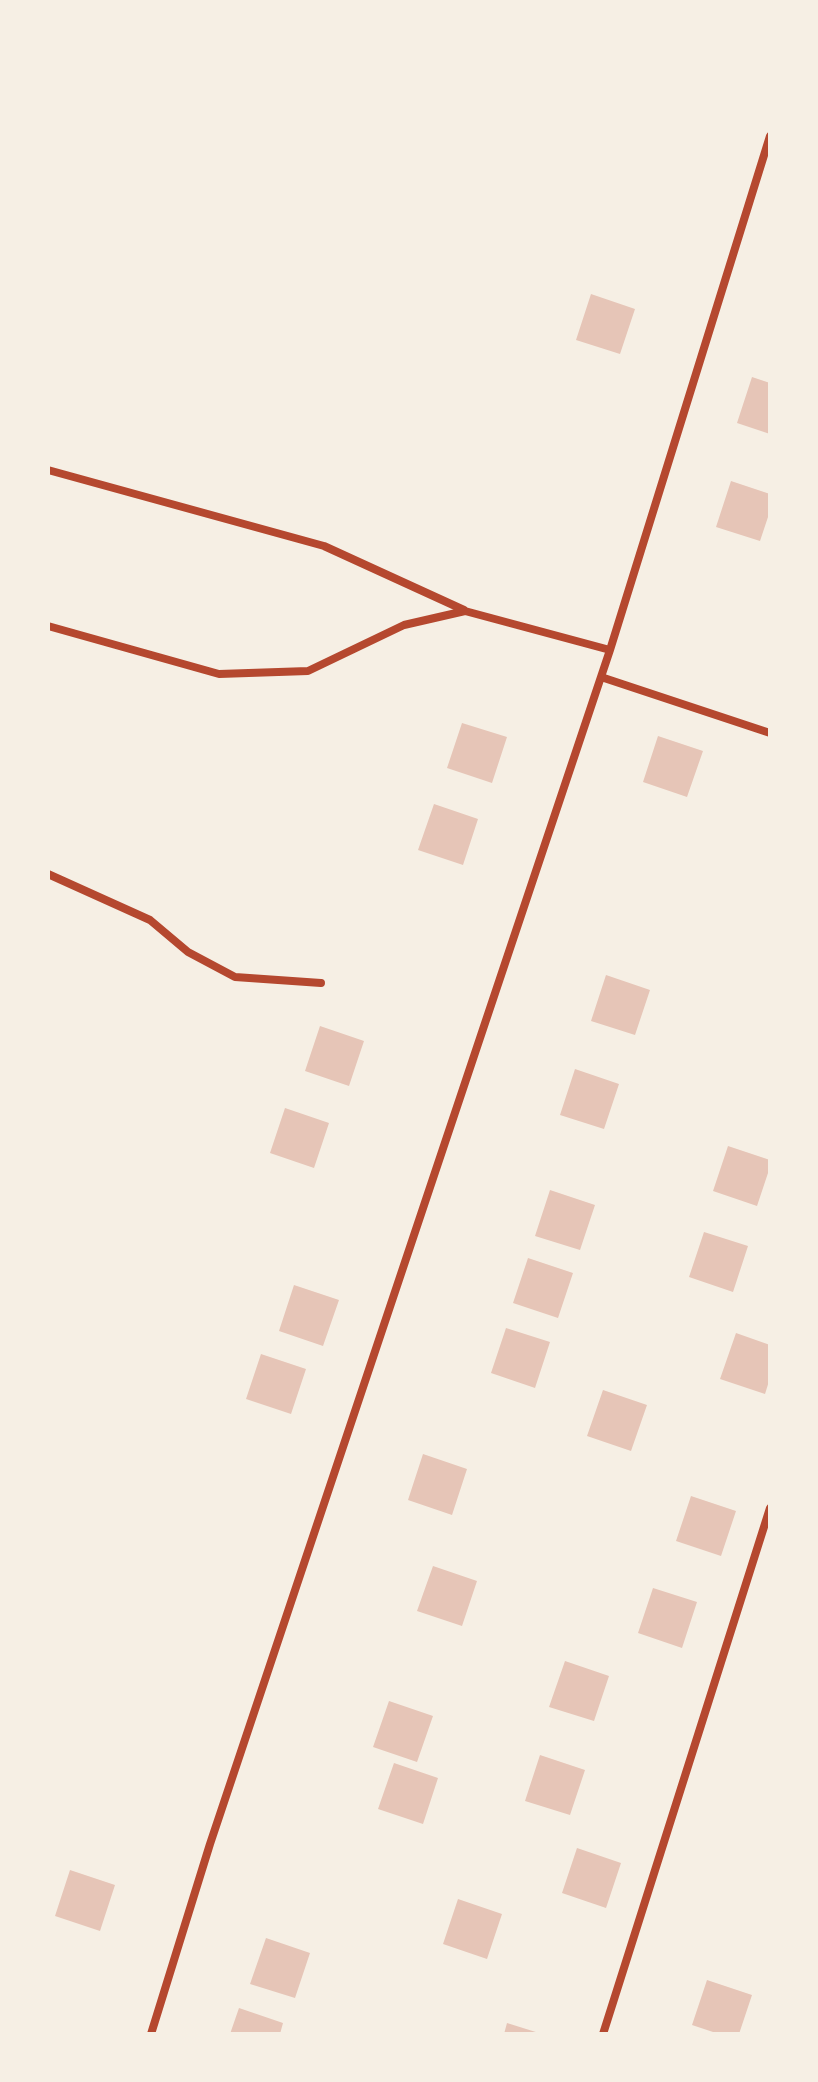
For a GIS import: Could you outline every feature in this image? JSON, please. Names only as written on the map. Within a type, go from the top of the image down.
[{"type":"street","points":[[151,2034],[220,1814],[610,650],[770,136]]},
{"type":"street","points":[[48,470],[324,546],[465,611],[610,650]]},
{"type":"street","points":[[48,626],[219,674],[293,672],[308,671],[404,625],[465,611]]},
{"type":"street","points":[[601,677],[770,733]]},
{"type":"street","points":[[48,874],[150,920],[188,952],[235,977],[321,983]]},
{"type":"street","points":[[603,2034],[770,1508]]},
{"type":"building","points":[[591,294],[635,309],[620,354],[576,340]]},
{"type":"building","points":[[752,377],[770,383],[770,434],[737,423]]},
{"type":"building","points":[[731,481],[770,494],[770,511],[760,541],[716,527]]},
{"type":"building","points":[[462,723],[507,737],[492,783],[447,768]]},
{"type":"building","points":[[658,736],[703,751],[687,797],[643,782]]},
{"type":"building","points":[[434,804],[478,819],[463,865],[418,850]]},
{"type":"building","points":[[606,975],[650,990],[635,1035],[591,1021]]},
{"type":"building","points":[[320,1026],[364,1041],[349,1086],[305,1071]]},
{"type":"building","points":[[575,1069],[619,1084],[604,1129],[560,1115]]},
{"type":"building","points":[[285,1108],[329,1123],[314,1168],[270,1153]]},
{"type":"building","points":[[728,1146],[770,1160],[757,1206],[713,1191]]},
{"type":"building","points":[[550,1190],[595,1205],[580,1250],[535,1236]]},
{"type":"building","points":[[704,1232],[748,1246],[733,1292],[689,1277]]},
{"type":"building","points":[[528,1258],[573,1273],[558,1318],[513,1303]]},
{"type":"building","points":[[294,1285],[339,1300],[323,1346],[279,1331]]},
{"type":"building","points":[[506,1328],[550,1342],[535,1388],[491,1373]]},
{"type":"building","points":[[736,1333],[770,1345],[770,1378],[765,1394],[720,1379]]},
{"type":"building","points":[[261,1354],[306,1369],[291,1414],[246,1399]]},
{"type":"building","points":[[603,1390],[647,1405],[631,1451],[587,1436]]},
{"type":"building","points":[[423,1454],[467,1469],[452,1515],[408,1500]]},
{"type":"building","points":[[691,1496],[736,1511],[721,1556],[676,1541]]},
{"type":"building","points":[[433,1566],[477,1581],[462,1626],[417,1611]]},
{"type":"building","points":[[653,1588],[697,1602],[682,1648],[638,1633]]},
{"type":"building","points":[[565,1661],[609,1676],[594,1721],[549,1707]]},
{"type":"building","points":[[389,1701],[433,1716],[417,1762],[373,1747]]},
{"type":"building","points":[[540,1755],[585,1770],[570,1815],[525,1801]]},
{"type":"building","points":[[394,1763],[438,1778],[423,1824],[378,1809]]},
{"type":"building","points":[[577,1848],[621,1863],[606,1908],[562,1893]]},
{"type":"building","points":[[70,1870],[115,1885],[100,1931],[55,1916]]},
{"type":"building","points":[[458,1899],[502,1914],[487,1959],[443,1944]]},
{"type":"building","points":[[266,1938],[310,1953],[295,1998],[250,1984]]},
{"type":"building","points":[[707,1980],[752,1995],[739,2034],[719,2034],[692,2025]]},
{"type":"building","points":[[239,2008],[283,2023],[280,2034],[230,2034]]},
{"type":"building","points":[[507,2023],[539,2033],[504,2034]]}]
